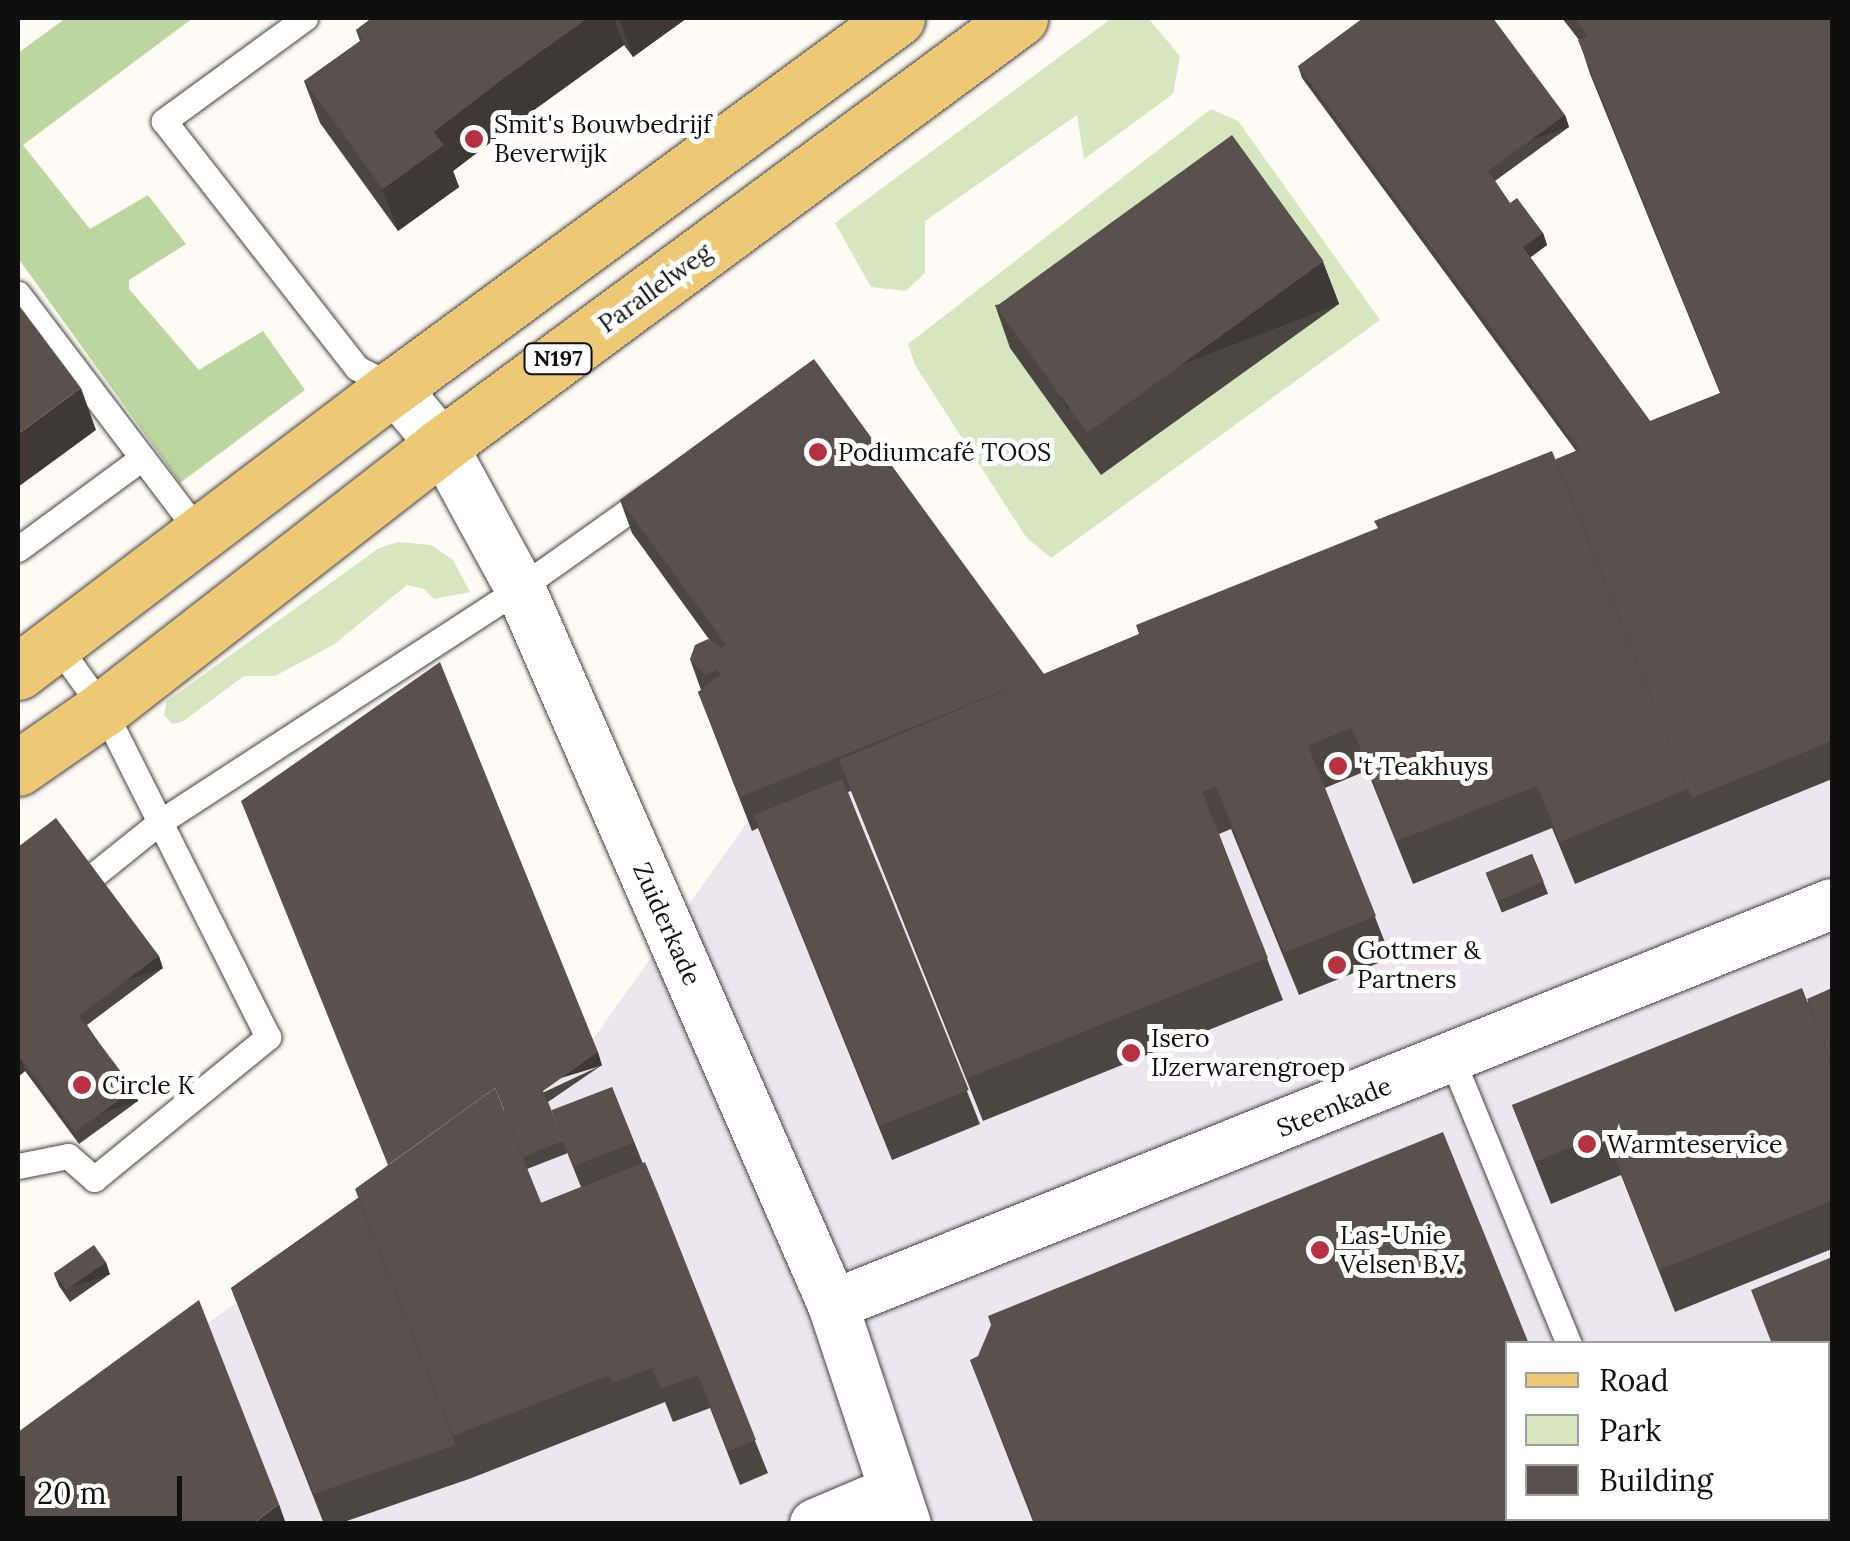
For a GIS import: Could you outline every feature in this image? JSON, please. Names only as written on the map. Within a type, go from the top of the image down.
[{"type":"main road","points":[[37,658],[200,535],[376,378],[897,18]]},
{"type":"main road","name":"Parallelweg","points":[[18,768],[103,709],[442,445],[1020,18]]},
{"type":"street","name":"Zuiderkade","points":[[376,378],[442,445],[520,588],[833,1304],[900,1508]]},
{"type":"street","name":"Steenkade","points":[[833,1304],[1832,904]]},
{"type":"street","points":[[815,1524],[900,1508]]},
{"type":"lane","points":[[305,18],[164,121],[376,378]]},
{"type":"lane","points":[[18,294],[200,535]]},
{"type":"lane","points":[[18,550],[142,458]]},
{"type":"lane","points":[[18,936],[160,822],[520,588],[665,485]]},
{"type":"lane","points":[[18,1166],[68,1156],[94,1180],[268,1038],[103,709],[37,658]]},
{"type":"lane","points":[[1452,1059],[1568,1341]]},
{"type":"shaded area","points":[[1832,363],[1832,1523],[18,1524],[18,1460],[584,1052],[746,824],[1137,652]]},
{"type":"green space","points":[[66,18],[193,18],[23,145],[90,229],[148,195],[186,244],[129,280],[129,289],[199,370],[263,331],[305,390],[180,483],[18,258],[18,53]]},
{"type":"green space","points":[[1112,18],[1148,18],[1180,56],[1173,94],[1084,159],[1077,115],[925,221],[925,273],[906,291],[871,287],[835,223]]},
{"type":"green space","points":[[1211,109],[1238,121],[1380,320],[1051,558],[1026,537],[915,365],[908,344]]},
{"type":"green space","points":[[398,542],[431,545],[453,560],[470,592],[434,599],[424,589],[407,585],[333,645],[275,676],[244,676],[182,722],[172,724],[164,715],[167,701],[379,548]]},
{"type":"building","points":[[372,18],[588,18],[434,132],[444,145],[383,189],[304,81],[363,39],[356,30]]},
{"type":"building","points":[[1363,18],[1493,18],[1565,115],[1488,171],[1510,203],[1517,198],[1543,233],[1523,247],[1650,421],[1580,450],[1298,66]]},
{"type":"building","points":[[1574,18],[1832,18],[1832,741],[1692,798],[1556,459],[1721,393],[1578,40],[1588,36]]},
{"type":"building","points":[[1232,135],[1324,261],[1087,433],[996,307]]},
{"type":"building","points":[[18,304],[81,388],[18,434]]},
{"type":"building","points":[[814,359],[1044,674],[740,797],[698,692],[721,675],[717,670],[705,675],[690,659],[695,645],[708,639],[721,648],[726,645],[620,500]]},
{"type":"building","points":[[1552,451],[1688,789],[1560,842],[1537,786],[1397,841],[1352,728],[1346,730],[1308,746],[1376,916],[1284,953],[1216,786],[1202,792],[1268,958],[968,1078],[839,760],[1139,634],[1136,625],[1378,528],[1374,521]]},
{"type":"building","points":[[440,662],[598,1052],[543,1091],[563,1141],[523,1157],[495,1088],[388,1165],[241,801]]},
{"type":"building","points":[[842,779],[886,885],[797,921],[800,931],[754,815]]},
{"type":"building","points":[[56,818],[159,956],[79,1016],[134,1089],[75,1132],[21,1059],[18,1061],[18,847]]},
{"type":"building","points":[[1532,854],[1544,882],[1498,901],[1486,874]]},
{"type":"building","points":[[886,885],[969,1090],[880,1126],[797,921]]},
{"type":"building","points":[[1802,988],[1832,1065],[1832,1201],[1659,1270],[1606,1133],[1535,1162],[1512,1105]]},
{"type":"building","points":[[1832,988],[1832,1065],[1807,999]]},
{"type":"building","points":[[612,1087],[634,1143],[573,1166],[551,1110]]},
{"type":"building","points":[[495,1088],[610,1375],[453,1436],[355,1189]]},
{"type":"building","points":[[1443,1132],[1528,1341],[1505,1341],[1505,1521],[1602,1524],[1036,1524],[970,1360],[978,1356],[991,1325],[988,1316]]},
{"type":"building","points":[[645,1162],[659,1196],[555,1238],[541,1203]]},
{"type":"building","points":[[659,1196],[756,1440],[728,1451],[698,1375],[661,1389],[652,1368],[613,1383],[555,1238]]},
{"type":"building","points":[[358,1198],[456,1445],[314,1494],[231,1288]]},
{"type":"building","points":[[94,1245],[106,1262],[66,1290],[54,1273]]},
{"type":"building","points":[[1832,1257],[1832,1493],[1830,1341],[1771,1341],[1751,1290]]},
{"type":"building","points":[[199,1300],[279,1504],[253,1524],[18,1524],[18,1432]]},
{"type":"place","name":"Smit's Bouwbedrijf Beverwijk","points":[[474,139]]},
{"type":"place","name":"Podiumcafé TOOS","points":[[818,452]]},
{"type":"place","name":"'t Teakhuys","points":[[1338,766]]},
{"type":"place","name":"Gottmer & Partners","points":[[1337,965]]},
{"type":"place","name":"Isero IJzerwarengroep","points":[[1131,1053]]},
{"type":"place","name":"Circle K","points":[[82,1085]]},
{"type":"place","name":"Warmteservice","points":[[1587,1144]]},
{"type":"place","name":"Las-Unie Velsen B.V.","points":[[1320,1250]]}]
